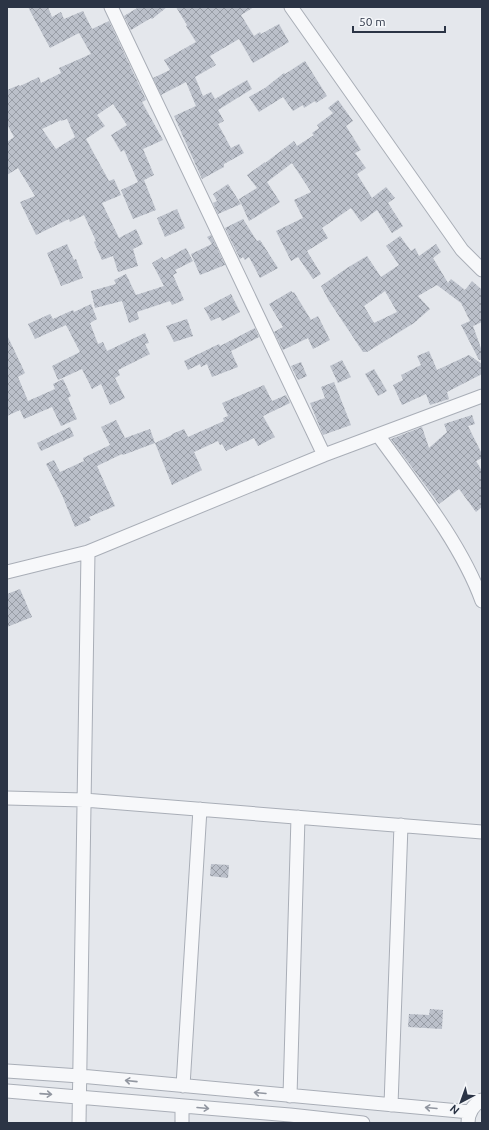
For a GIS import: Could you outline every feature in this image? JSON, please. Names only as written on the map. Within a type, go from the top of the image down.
[{"type":"street","points":[[111,7],[324,455]]},
{"type":"street","points":[[291,7],[462,250],[482,270]]},
{"type":"street","points":[[7,572],[88,552],[324,455],[482,396]]},
{"type":"street","points":[[378,435],[449,536],[482,601]]},
{"type":"street","points":[[79,1123],[88,552]]},
{"type":"street","points":[[7,798],[84,800],[482,832]]},
{"type":"street","points":[[183,1086],[200,809]]},
{"type":"street","points":[[290,1096],[298,817]]},
{"type":"street","points":[[391,1105],[401,826]]},
{"type":"street","points":[[7,1071],[80,1076],[391,1105],[469,1117],[478,1102],[482,1100]]},
{"type":"street","points":[[7,1091],[182,1106],[290,1119],[363,1123]]},
{"type":"street","points":[[182,1106],[182,1123]]},
{"type":"building","points":[[28,7],[48,7],[52,17],[61,12],[64,19],[83,11],[92,29],[109,21],[146,100],[142,102],[163,140],[143,149],[154,175],[144,180],[156,210],[133,219],[121,190],[138,182],[124,150],[121,152],[111,135],[127,125],[113,104],[97,115],[105,126],[86,139],[109,181],[114,179],[121,195],[102,203],[119,238],[136,229],[143,244],[133,249],[138,266],[118,272],[113,256],[102,260],[94,242],[96,241],[84,215],[70,222],[69,219],[36,235],[20,202],[35,196],[18,168],[7,175],[7,142],[14,137],[7,124],[7,90],[39,77],[41,83],[61,73],[59,68],[91,54],[79,33],[50,48]],"holes":[[[67,119],[75,137],[56,149],[42,129],[61,120]]]},
{"type":"building","points":[[139,7],[167,7],[152,19],[151,18],[131,30],[124,16]]},
{"type":"building","points":[[176,7],[254,7],[241,15],[254,36],[260,32],[261,34],[279,24],[289,42],[253,63],[239,39],[210,56],[216,65],[195,77],[203,96],[211,92],[215,99],[247,80],[252,89],[218,110],[224,121],[218,124],[231,148],[239,144],[244,153],[224,164],[224,167],[202,179],[174,116],[196,106],[186,82],[161,95],[153,78],[170,70],[164,60],[196,42]]},
{"type":"building","points":[[305,61],[327,96],[316,103],[315,101],[304,108],[303,105],[293,111],[283,97],[259,112],[249,97],[265,88],[284,73],[285,74]]},
{"type":"building","points":[[338,100],[353,121],[346,126],[361,150],[355,153],[366,168],[357,174],[372,198],[386,187],[395,198],[388,203],[403,226],[392,233],[377,210],[361,222],[351,208],[322,228],[328,238],[307,251],[321,274],[313,279],[298,257],[291,261],[276,231],[303,218],[294,200],[311,192],[292,163],[267,182],[280,202],[249,221],[239,199],[257,188],[247,175],[294,141],[297,146],[314,135],[312,133],[319,128],[317,125],[333,113],[328,108]]},
{"type":"building","points":[[228,184],[241,204],[218,214],[213,203],[217,201],[213,194]]},
{"type":"building","points":[[177,209],[185,228],[165,237],[157,218]]},
{"type":"building","points":[[243,219],[257,241],[260,240],[278,268],[260,278],[249,257],[245,260],[243,257],[240,259],[225,228]]},
{"type":"building","points":[[211,235],[225,265],[200,275],[191,254],[212,244],[207,237]]},
{"type":"building","points":[[400,236],[411,251],[415,248],[419,256],[436,244],[441,252],[433,258],[448,283],[451,279],[465,290],[472,281],[482,290],[482,322],[473,326],[482,351],[482,359],[479,360],[461,325],[470,321],[461,303],[437,285],[418,296],[430,309],[414,323],[367,352],[363,352],[329,301],[321,286],[367,256],[381,277],[399,265],[386,246]],"holes":[[[385,291],[397,312],[374,323],[364,306]]]},
{"type":"building","points":[[67,244],[74,260],[76,259],[83,278],[61,286],[47,253]]},
{"type":"building","points":[[186,248],[193,261],[175,270],[177,273],[173,275],[184,300],[172,305],[170,301],[137,312],[139,319],[129,323],[122,301],[95,308],[91,291],[116,284],[114,280],[126,274],[136,295],[164,286],[152,263],[162,257],[164,260]]},
{"type":"building","points":[[291,291],[293,293],[294,292],[311,320],[318,316],[330,340],[313,349],[308,338],[283,350],[274,332],[283,327],[269,304]]},
{"type":"building","points":[[231,294],[240,312],[222,321],[220,317],[211,321],[204,308]]},
{"type":"building","points":[[91,304],[97,319],[90,323],[98,344],[103,342],[107,351],[145,333],[149,343],[145,344],[150,354],[118,370],[120,375],[115,378],[125,398],[110,405],[101,384],[92,389],[82,369],[58,380],[52,366],[80,352],[66,325],[35,339],[28,324],[50,314],[53,319]]},
{"type":"building","points":[[187,319],[193,336],[174,342],[166,326]]},
{"type":"building","points":[[255,328],[259,337],[231,351],[238,367],[212,377],[207,364],[201,367],[200,364],[188,370],[184,361],[219,344],[220,346]]},
{"type":"building","points":[[7,335],[25,373],[18,377],[28,401],[55,389],[53,384],[63,379],[71,396],[68,398],[77,419],[61,426],[52,407],[24,419],[20,410],[7,416]]},
{"type":"building","points":[[429,351],[437,370],[469,355],[482,364],[482,374],[447,392],[449,399],[430,405],[426,394],[402,405],[393,385],[403,380],[401,375],[421,365],[417,356]]},
{"type":"building","points":[[342,360],[351,377],[338,383],[330,366]]},
{"type":"building","points":[[301,362],[307,376],[298,380],[291,366]]},
{"type":"building","points":[[374,369],[387,391],[378,396],[365,374]]},
{"type":"building","points":[[334,382],[351,425],[323,435],[310,403],[325,398],[321,387]]},
{"type":"building","points":[[264,385],[272,401],[286,395],[290,403],[263,416],[275,437],[258,446],[254,438],[226,451],[222,444],[220,445],[218,441],[194,452],[202,470],[172,485],[155,443],[184,429],[188,437],[224,421],[223,418],[228,416],[222,403]]},
{"type":"building","points":[[472,415],[475,424],[468,426],[482,454],[482,458],[476,461],[482,471],[482,507],[476,512],[459,489],[439,504],[391,439],[422,427],[429,448],[447,432],[444,424]]},
{"type":"building","points":[[116,420],[125,438],[150,429],[155,443],[123,455],[122,454],[97,466],[115,506],[89,517],[91,520],[75,527],[62,495],[46,464],[54,460],[60,472],[84,461],[83,458],[110,445],[101,427]]},
{"type":"building","points":[[70,427],[74,436],[41,451],[37,443]]},
{"type":"building","points":[[20,589],[32,617],[7,627],[7,594]]},
{"type":"building","points":[[211,864],[229,865],[228,878],[210,876]]},
{"type":"building","points":[[430,1009],[443,1010],[442,1029],[408,1027],[409,1014],[429,1015]]}]
